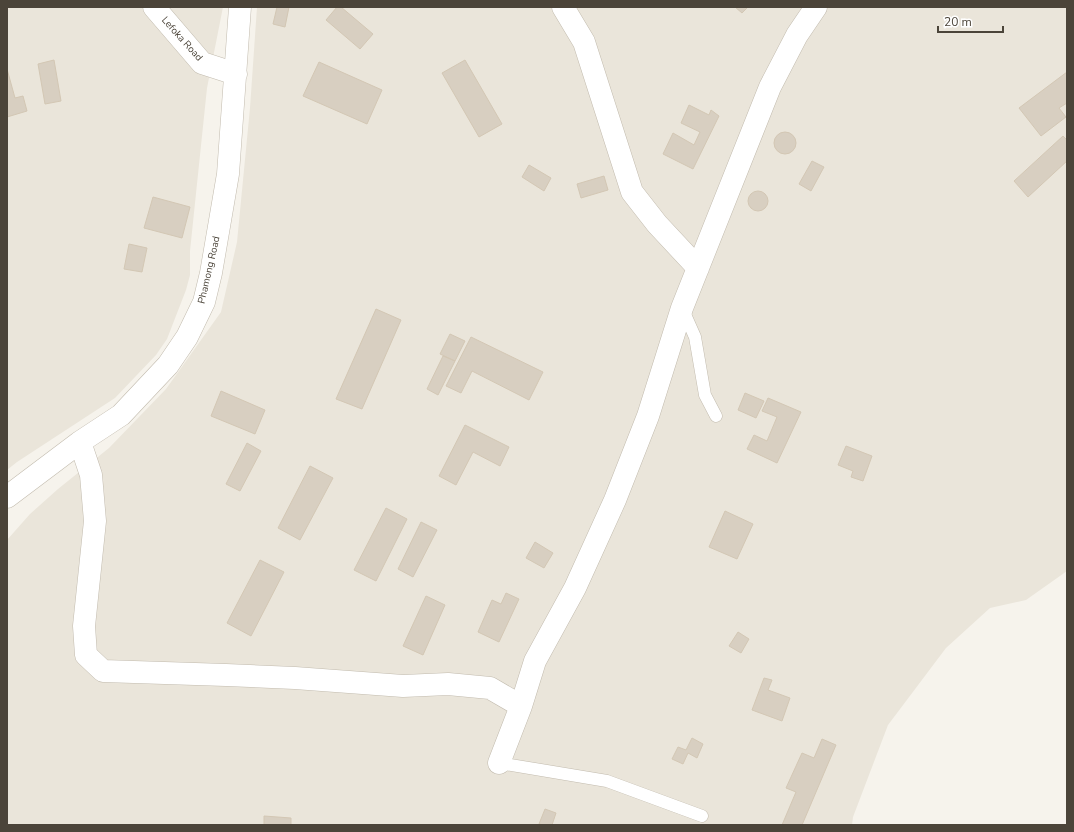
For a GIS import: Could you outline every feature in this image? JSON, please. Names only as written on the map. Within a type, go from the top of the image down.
[{"type":"street","name":"Lefoka Road","points":[[154,7],[202,62],[236,74]]},
{"type":"street","name":"Phamong Road","points":[[7,497],[80,442],[121,415],[168,365],[187,337],[204,302],[211,273],[228,174],[240,7]]},
{"type":"street","points":[[563,7],[584,42],[632,192],[657,224],[698,268]]},
{"type":"street","points":[[499,763],[521,706],[535,661],[575,588],[615,500],[648,416],[682,308],[770,87],[797,35],[816,7]]},
{"type":"street","points":[[80,442],[91,475],[95,521],[84,626],[86,655],[103,671],[249,676],[403,686],[448,684],[490,688],[521,706]]},
{"type":"lane","points":[[682,308],[695,337],[705,395],[716,416]]},
{"type":"lane","points":[[499,763],[606,781],[702,816]]},
{"type":"shaded area","points":[[7,7],[223,7],[207,88],[190,251],[190,275],[186,290],[167,339],[156,355],[115,398],[7,470]]},
{"type":"shaded area","points":[[257,7],[1067,7],[1067,571],[1026,600],[990,608],[946,648],[888,725],[853,817],[852,825],[7,825],[7,540],[30,514],[58,489],[109,448],[166,389],[221,312],[237,242],[250,108]]},
{"type":"building","points":[[277,7],[289,7],[285,27],[273,24]]},
{"type":"building","points":[[337,7],[341,7],[373,34],[360,49],[326,20]]},
{"type":"building","points":[[735,7],[748,7],[742,13]]},
{"type":"building","points":[[54,60],[61,101],[45,104],[38,64]]},
{"type":"building","points":[[465,60],[502,124],[479,137],[442,73]]},
{"type":"building","points":[[319,62],[382,90],[367,124],[303,96]]},
{"type":"building","points":[[7,69],[15,98],[23,96],[27,111],[7,117]]},
{"type":"building","points":[[1067,72],[1067,103],[1059,108],[1066,117],[1041,136],[1019,108]]},
{"type":"building","points":[[689,105],[709,115],[711,110],[719,116],[693,169],[663,154],[673,133],[694,145],[700,132],[681,123]]},
{"type":"building","points":[[785,132],[793,135],[796,143],[793,151],[785,154],[777,151],[774,143],[777,135]]},
{"type":"building","points":[[1063,136],[1067,140],[1067,161],[1028,197],[1014,181]]},
{"type":"building","points":[[812,161],[824,167],[811,191],[799,184]]},
{"type":"building","points":[[529,165],[551,178],[544,191],[522,177]]},
{"type":"building","points":[[604,176],[608,190],[581,198],[577,184]]},
{"type":"building","points":[[758,191],[765,194],[768,201],[765,208],[758,211],[751,208],[748,201],[751,194]]},
{"type":"building","points":[[153,197],[190,207],[182,238],[144,228]]},
{"type":"building","points":[[129,244],[147,248],[142,272],[124,269]]},
{"type":"building","points":[[376,309],[401,320],[362,409],[336,399]]},
{"type":"building","points":[[450,334],[465,341],[455,361],[440,354]]},
{"type":"building","points":[[471,337],[543,372],[529,400],[472,371],[461,393],[446,386]]},
{"type":"building","points":[[443,356],[455,361],[438,395],[427,389]]},
{"type":"building","points":[[221,391],[265,410],[255,434],[211,416]]},
{"type":"building","points":[[745,393],[764,401],[756,418],[738,410]]},
{"type":"building","points":[[768,398],[801,412],[777,463],[747,449],[754,435],[767,441],[777,417],[762,411]]},
{"type":"building","points":[[465,425],[509,447],[500,466],[473,452],[456,485],[439,476]]},
{"type":"building","points":[[247,443],[261,451],[240,491],[226,484]]},
{"type":"building","points":[[846,446],[872,456],[863,481],[851,477],[853,471],[838,465]]},
{"type":"building","points":[[310,466],[333,478],[300,540],[278,528]]},
{"type":"building","points":[[386,508],[407,519],[376,581],[354,570]]},
{"type":"building","points":[[725,511],[753,524],[737,559],[709,547]]},
{"type":"building","points":[[421,522],[437,530],[413,577],[398,569]]},
{"type":"building","points":[[535,542],[553,553],[544,568],[526,558]]},
{"type":"building","points":[[260,560],[284,572],[251,636],[227,623]]},
{"type":"building","points":[[506,593],[519,599],[499,642],[478,632],[492,600],[501,604]]},
{"type":"building","points":[[426,596],[445,605],[423,655],[403,646]]},
{"type":"building","points":[[738,632],[749,639],[741,653],[729,646]]},
{"type":"building","points":[[764,678],[772,680],[768,690],[790,698],[782,721],[752,710]]},
{"type":"building","points":[[692,738],[703,744],[697,758],[688,753],[683,764],[672,759],[678,747],[686,750]]},
{"type":"building","points":[[822,739],[836,745],[802,825],[782,825],[796,792],[786,788],[802,753],[814,758]]},
{"type":"building","points":[[545,809],[556,813],[552,825],[539,824]]},
{"type":"building","points":[[264,816],[291,818],[291,825],[264,825]]}]
